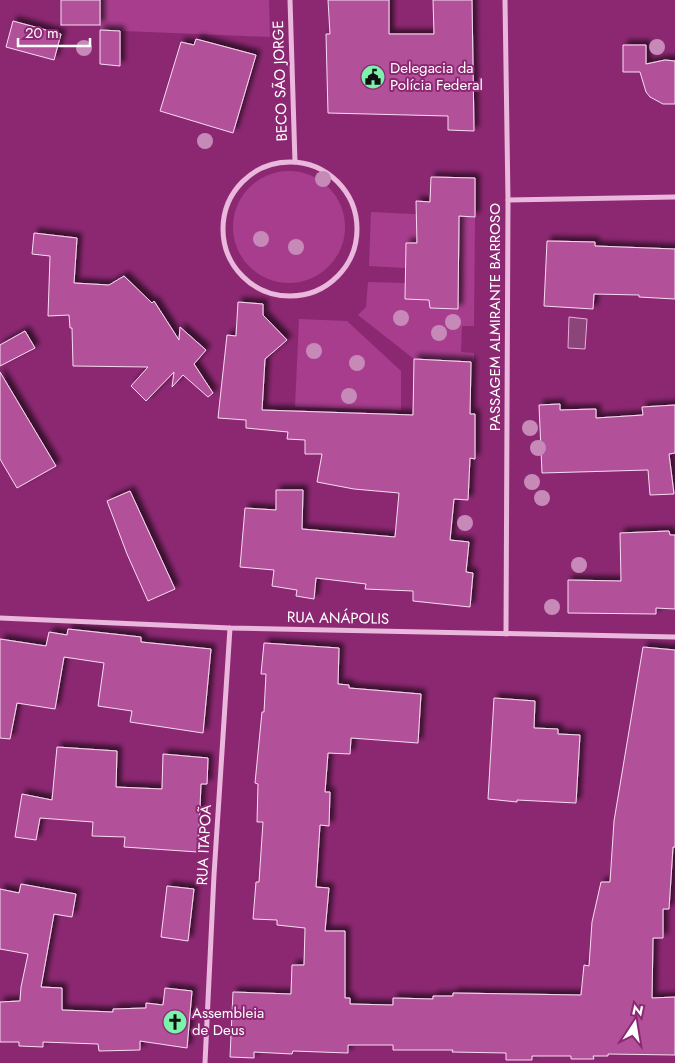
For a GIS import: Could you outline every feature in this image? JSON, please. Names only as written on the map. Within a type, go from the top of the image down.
[{"type":"street","name":"BECO SÃO JORGE","points":[[290,0],[295,162]]},
{"type":"street","name":"PASSAGEM ALMIRANTE BARROSO","points":[[505,0],[508,200],[506,634]]},
{"type":"street","name":"BECO SÃO JORGE","points":[[295,162],[314,166],[332,176],[346,190],[354,208],[358,227],[356,246],[348,264],[335,280],[318,290],[299,296],[280,295],[261,290],[244,278],[232,263],[224,245],[222,231],[227,204],[238,186],[254,172],[274,163],[295,162]]},
{"type":"street","points":[[508,200],[675,197]]},
{"type":"street","name":"RUA ANÁPOLIS","points":[[0,618],[230,628],[675,637]]},
{"type":"street","name":"RUA ITAPOÃ","points":[[205,1063],[214,875],[230,628]]},
{"type":"shaded area","points":[[100,0],[269,0],[270,37],[100,30]]},
{"type":"shaded area","points":[[289,171],[300,172],[310,176],[328,188],[340,206],[344,216],[344,238],[340,248],[328,266],[310,278],[300,282],[289,283],[278,282],[268,278],[250,266],[238,248],[234,238],[233,227],[234,216],[238,206],[250,188],[268,176],[278,172]]},
{"type":"shaded area","points":[[371,212],[475,217],[474,326],[462,326],[461,352],[474,353],[474,362],[414,359],[358,315],[366,307],[368,282],[405,283],[405,299],[429,300],[430,308],[457,309],[458,245],[406,243],[405,268],[369,266]]},
{"type":"shaded area","points":[[569,317],[587,319],[585,349],[568,348]]},
{"type":"shaded area","points":[[299,319],[347,321],[401,371],[401,410],[295,407]]},
{"type":"building","points":[[61,0],[100,0],[100,25],[61,25]]},
{"type":"building","points":[[328,0],[389,0],[389,34],[434,34],[433,0],[472,0],[474,131],[448,130],[448,116],[328,113],[326,34],[330,34]]},
{"type":"building","points":[[13,21],[61,34],[54,60],[6,47]]},
{"type":"building","points":[[100,30],[120,31],[120,66],[100,64]]},
{"type":"building","points":[[196,39],[256,55],[233,133],[160,111],[181,42],[194,45]]},
{"type":"building","points":[[623,45],[646,45],[646,64],[665,60],[675,61],[675,104],[663,104],[650,97],[646,92],[640,72],[623,72]]},
{"type":"building","points":[[431,177],[475,178],[475,217],[459,216],[458,309],[430,308],[429,300],[405,299],[406,243],[417,243],[416,201],[430,202]]},
{"type":"building","points":[[34,233],[77,238],[74,283],[109,285],[124,276],[152,303],[154,301],[179,340],[180,327],[206,350],[194,364],[213,393],[208,397],[183,375],[172,387],[174,372],[146,401],[131,386],[148,367],[73,366],[72,328],[70,328],[69,315],[48,316],[50,256],[32,254]]},
{"type":"building","points":[[547,241],[595,242],[595,246],[675,249],[675,299],[639,297],[639,295],[594,294],[593,309],[544,306]]},
{"type":"building","points":[[238,302],[263,304],[263,315],[287,340],[265,359],[262,410],[413,415],[414,359],[471,362],[470,414],[475,414],[475,459],[470,458],[468,500],[454,499],[450,540],[469,542],[466,572],[473,573],[470,607],[413,601],[413,591],[365,589],[366,584],[316,578],[314,599],[296,596],[297,590],[272,586],[274,570],[240,567],[245,508],[276,510],[276,490],[303,490],[302,529],[395,537],[399,493],[354,489],[317,482],[322,454],[305,454],[305,440],[287,439],[288,432],[246,428],[246,420],[218,418],[227,335],[236,336]]},
{"type":"building","points":[[25,331],[35,348],[0,366],[0,345]]},
{"type":"building","points":[[0,372],[56,466],[17,488],[0,459]]},
{"type":"building","points":[[560,404],[560,410],[596,409],[596,418],[643,415],[642,407],[675,405],[675,453],[669,454],[674,494],[650,495],[648,470],[542,473],[539,405]]},
{"type":"building","points":[[130,491],[175,589],[148,601],[127,554],[107,501]]},
{"type":"building","points":[[669,531],[670,535],[675,535],[675,609],[656,608],[656,614],[568,613],[568,580],[621,581],[620,533]]},
{"type":"building","points":[[68,629],[141,637],[141,642],[211,649],[203,733],[130,722],[132,711],[98,706],[104,663],[64,657],[55,709],[17,703],[10,739],[0,738],[0,639],[46,646],[49,632],[67,635]]},
{"type":"building","points":[[264,643],[339,648],[338,684],[349,685],[349,688],[421,694],[418,743],[351,738],[350,754],[328,753],[325,792],[330,792],[329,826],[320,825],[316,887],[329,888],[325,931],[345,931],[345,998],[350,998],[350,1004],[393,1005],[393,998],[433,999],[433,996],[453,996],[453,993],[581,995],[584,965],[589,966],[592,922],[601,882],[610,882],[614,821],[643,647],[675,650],[675,847],[673,847],[669,909],[663,909],[663,938],[653,938],[652,998],[675,997],[675,1055],[608,1054],[608,1056],[593,1056],[594,1059],[571,1059],[571,1056],[532,1056],[532,1060],[506,1060],[506,1053],[452,1052],[453,1050],[393,1050],[393,1045],[348,1045],[348,1053],[293,1051],[292,1054],[254,1052],[254,1058],[230,1057],[233,992],[291,994],[292,965],[304,965],[305,928],[277,925],[277,920],[253,919],[256,882],[259,882],[263,822],[257,822],[258,784],[255,783],[262,712],[264,712],[266,674],[261,674]]},
{"type":"building","points":[[494,698],[535,701],[534,728],[558,729],[558,734],[580,735],[576,803],[517,800],[517,802],[488,799]]},
{"type":"building","points":[[57,747],[117,751],[116,787],[162,789],[163,754],[208,758],[207,784],[201,784],[198,852],[124,847],[125,837],[92,836],[93,822],[40,818],[36,840],[15,837],[22,794],[52,800]]},
{"type":"building","points":[[21,884],[76,894],[72,917],[54,914],[41,987],[62,988],[62,1010],[113,1012],[113,1009],[146,1008],[146,1003],[163,1005],[165,988],[192,991],[187,1048],[140,1041],[140,1050],[99,1051],[98,1044],[43,1042],[43,1047],[19,1046],[19,1042],[0,1042],[0,1002],[20,1001],[28,954],[0,949],[0,889],[19,893]]},
{"type":"building","points":[[167,886],[194,889],[188,941],[161,937]]},
{"type":"place","name":"Delegacia da Polícia Federal","points":[[373,77]]},
{"type":"place","name":"Assembleia de Deus","points":[[175,1022]]}]
